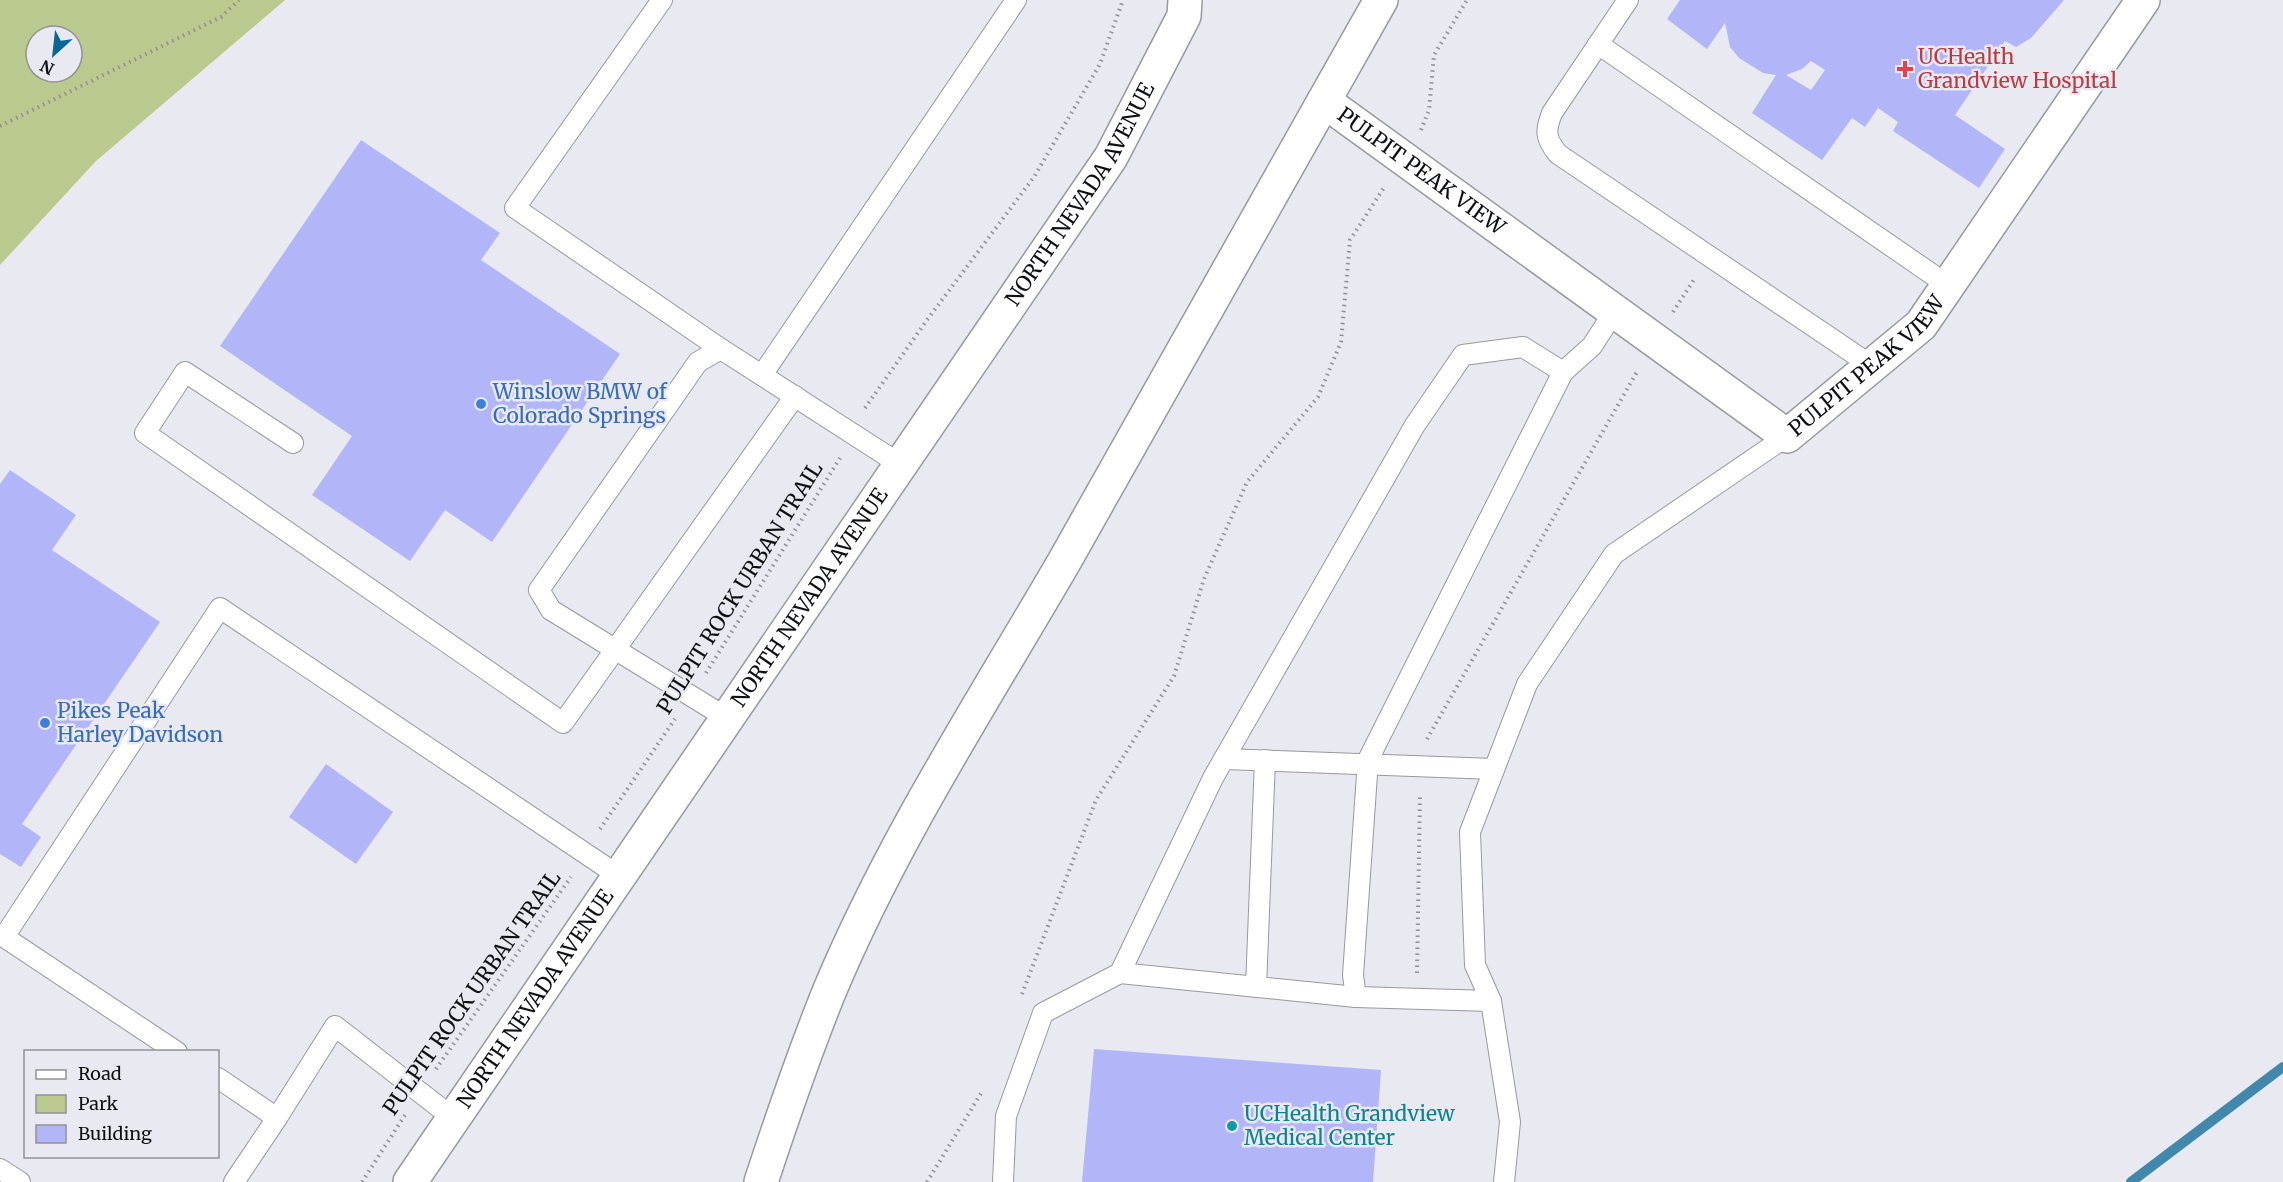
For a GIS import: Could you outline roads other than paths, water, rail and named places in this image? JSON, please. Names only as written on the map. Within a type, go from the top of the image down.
[{"type":"main road","name":"NORTH NEVADA AVENUE","points":[[410,1182],[1111,157],[1184,16],[1185,0]]},
{"type":"main road","points":[[761,1182],[830,990],[894,857],[965,728],[1062,564],[1381,0]]},
{"type":"main road","name":"PULPIT PEAK VIEW","points":[[1324,101],[1787,436],[1921,326],[2143,0]]},
{"type":"lane","points":[[662,0],[515,208],[721,349],[901,465]]},
{"type":"lane","points":[[762,375],[1016,0]]},
{"type":"lane","points":[[1628,0],[1552,113],[1545,129],[1547,141],[1558,154],[1872,366]]},
{"type":"lane","points":[[1598,44],[1949,286]]},
{"type":"lane","points":[[1356,997],[1353,975],[1368,764],[1563,372],[1592,346],[1614,312]]},
{"type":"lane","points":[[1120,973],[1224,759],[1415,425],[1463,355],[1523,347],[1563,372]]},
{"type":"lane","points":[[721,349],[698,362],[539,590],[551,610],[727,718]]},
{"type":"lane","points":[[293,443],[185,372],[145,433],[563,723],[795,396]]},
{"type":"lane","points":[[1504,1182],[1510,1122],[1491,1001],[1475,965],[1470,832],[1527,684],[1614,554],[1787,436]]},
{"type":"lane","points":[[174,1050],[2,940],[220,608],[619,876]]},
{"type":"lane","points":[[1224,759],[1494,769]]},
{"type":"lane","points":[[1256,987],[1265,760]]},
{"type":"lane","points":[[1003,1182],[1006,1116],[1043,1013],[1120,973],[1356,997],[1491,1001]]},
{"type":"lane","points":[[234,1182],[334,1026],[453,1118]]},
{"type":"lane","points":[[219,1079],[277,1118]]},
{"type":"lane","points":[[0,1169],[20,1182]]},
{"type":"waterway","points":[[2131,1182],[2283,1067]]},
{"type":"place","name":"UCHealth Grandview Hospital","points":[[1905,69]]},
{"type":"place","name":"Winslow BMW of Colorado Springs","points":[[481,404]]},
{"type":"place","name":"Pikes Peak Harley Davidson","points":[[45,723]]},
{"type":"place","name":"UCHealth Grandview Medical Center","points":[[1232,1126]]}]
